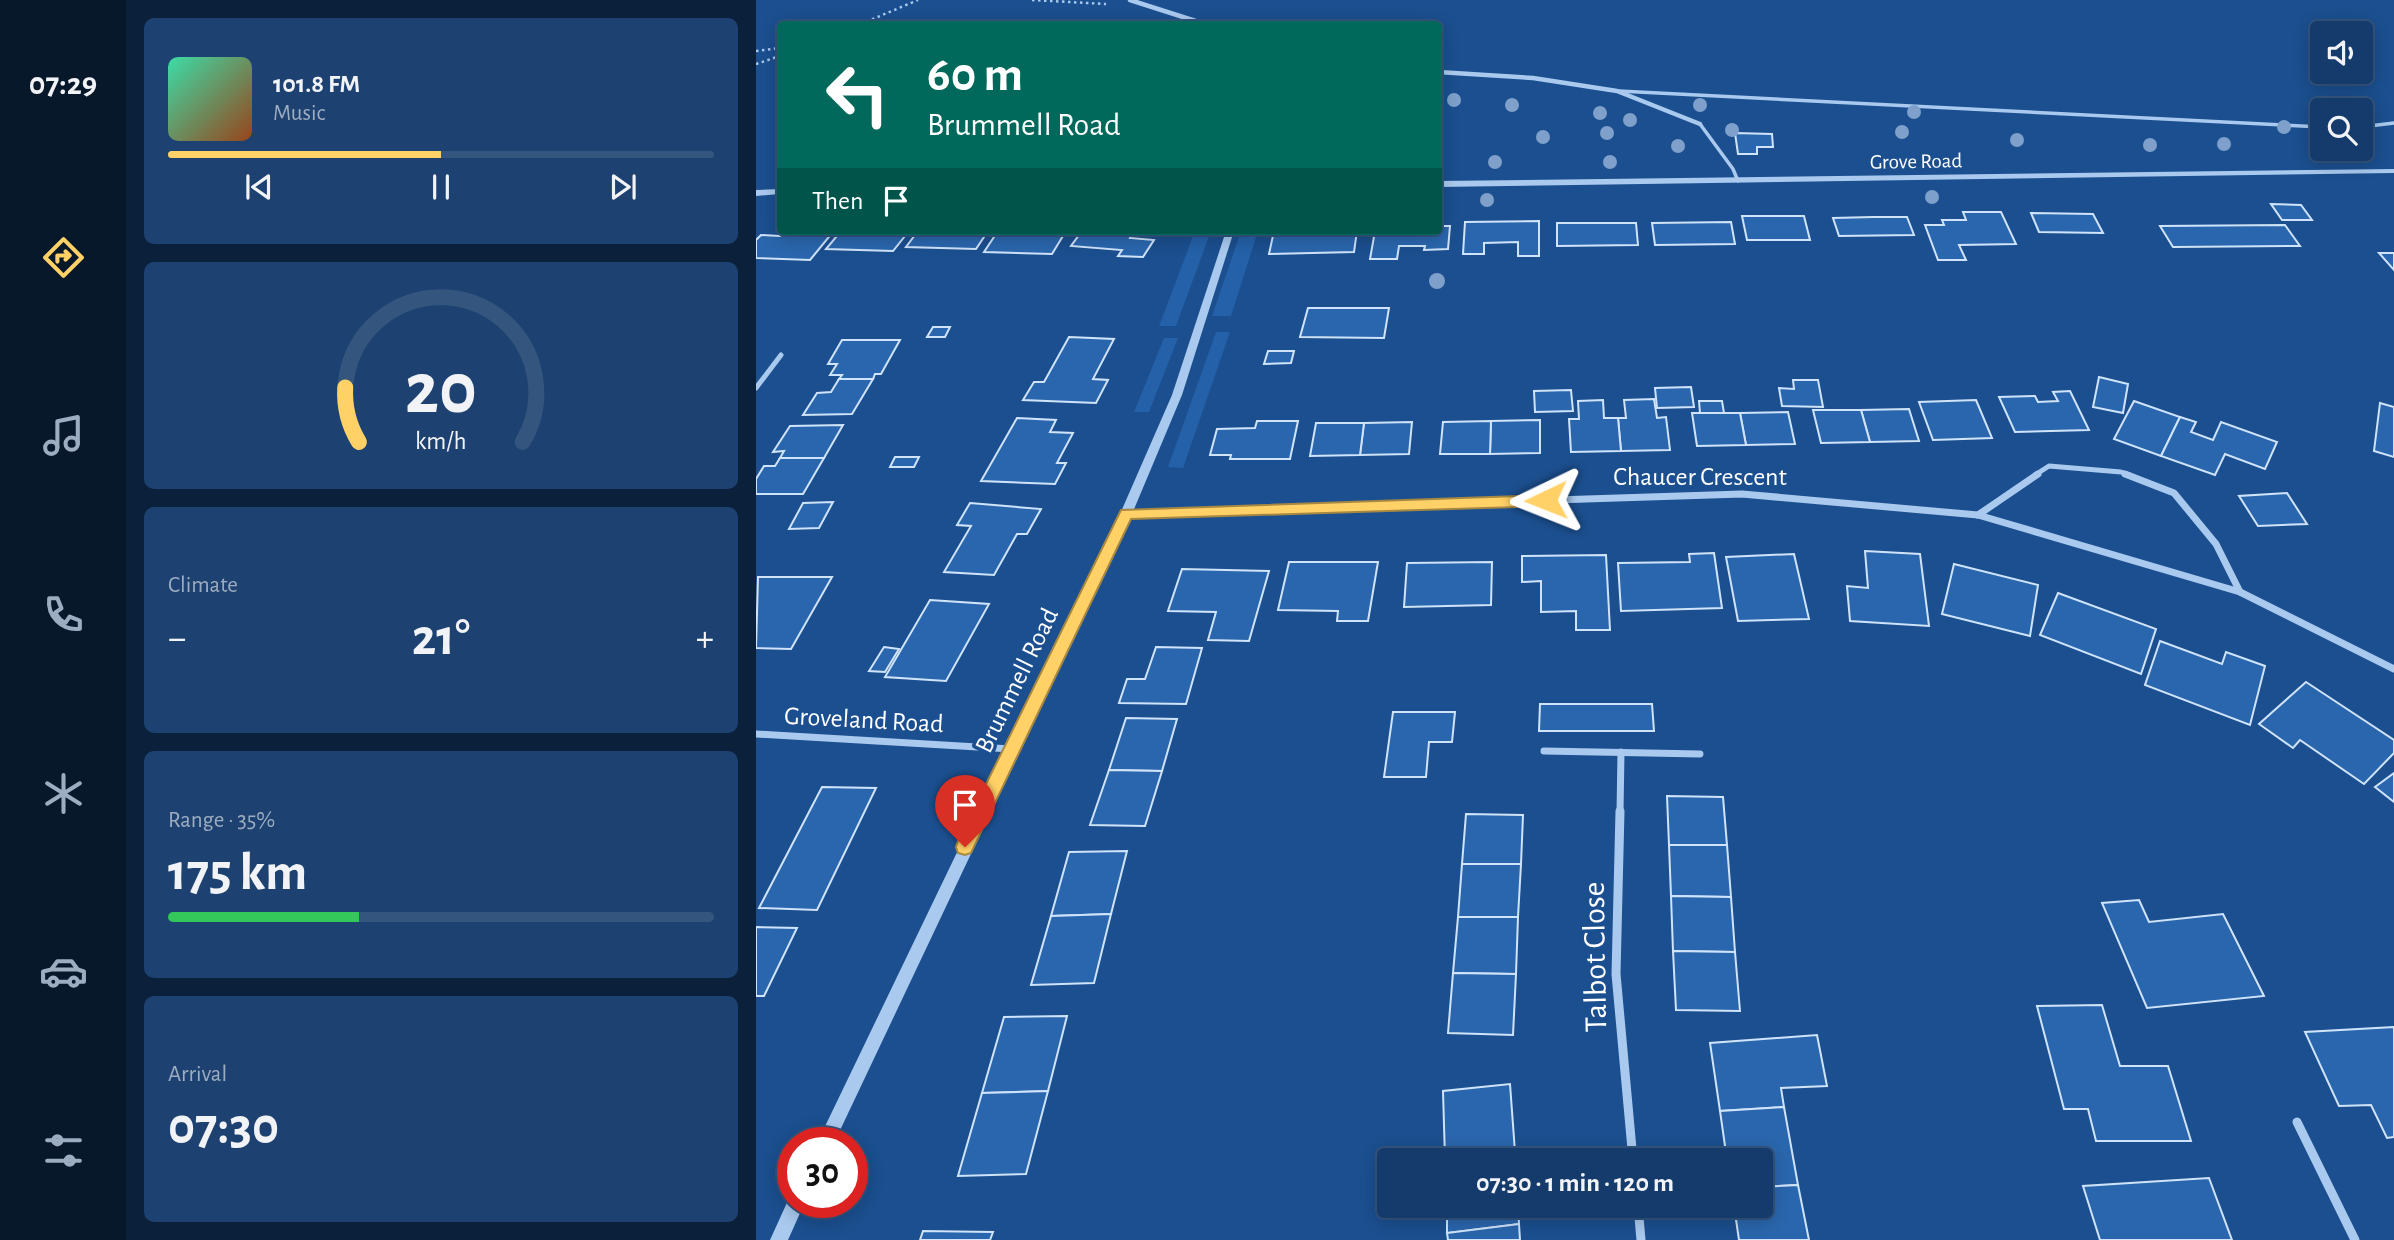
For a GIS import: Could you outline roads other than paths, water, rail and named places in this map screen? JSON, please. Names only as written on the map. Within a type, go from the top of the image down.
[{"type":"street","points":[[1130,0],[1195,21]]},
{"type":"street","points":[[1442,72],[1533,78],[1617,91],[1700,124]]},
{"type":"street","name":"Grove Road","points":[[1442,184],[2394,171]]},
{"type":"street","points":[[756,193],[777,192]]},
{"type":"street","name":"Brummell Road","points":[[833,1127],[1126,514],[1177,396],[1229,235]]},
{"type":"street","points":[[756,388],[781,355]]},
{"type":"street","points":[[1978,515],[2049,466],[2121,472],[2174,493],[2216,544],[2240,592]]},
{"type":"street","name":"Chaucer Crescent","points":[[1126,514],[1742,494],[1978,515],[2240,592],[2394,668]]},
{"type":"street","name":"Groveland Road","points":[[756,734],[1012,749]]},
{"type":"street","points":[[1544,751],[1700,754]]},
{"type":"street","name":"Talbot Close","points":[[1621,752],[1616,974],[1632,1148]]},
{"type":"street","points":[[2297,1122],[2355,1240]]},
{"type":"street","points":[[779,1240],[789,1218]]},
{"type":"street","points":[[1639,1218],[1641,1240]]},
{"type":"lane","points":[[1617,91],[2310,126]]},
{"type":"lane","points":[[2373,126],[2394,123]]},
{"type":"lane","points":[[1700,124],[1738,181]]}]
